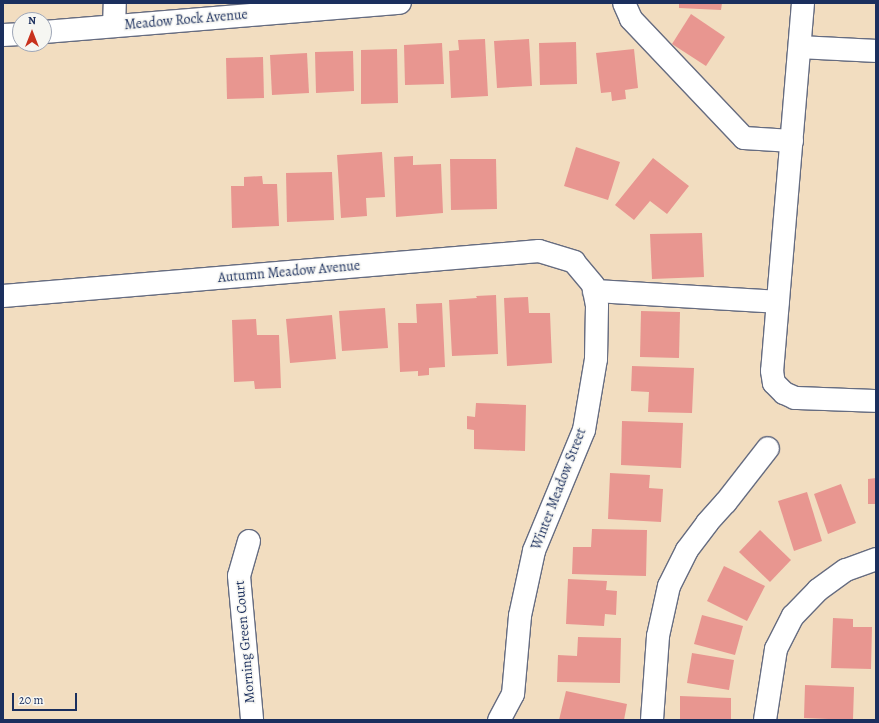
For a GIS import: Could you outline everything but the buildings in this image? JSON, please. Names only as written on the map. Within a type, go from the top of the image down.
[{"type":"street","points":[[114,26],[115,3]]},
{"type":"street","name":"Meadow Rock Avenue","points":[[52,31],[400,3]]},
{"type":"street","points":[[624,3],[631,19],[744,138],[792,141]]},
{"type":"street","points":[[803,3],[772,371],[774,383],[784,393],[795,398],[876,401]]},
{"type":"street","points":[[800,47],[876,51]]},
{"type":"street","name":"Autumn Meadow Avenue","points":[[3,296],[539,252],[574,262]]},
{"type":"street","name":"Winter Meadow Street","points":[[499,720],[513,694],[520,616],[534,550],[584,430],[596,359],[597,306],[593,285],[574,262]]},
{"type":"street","points":[[594,291],[778,302]]},
{"type":"street","points":[[652,720],[658,636],[669,586],[687,550],[768,448]]},
{"type":"street","name":"Morning Green Court","points":[[248,541],[239,576],[252,720]]},
{"type":"street","points":[[765,720],[776,649],[793,616],[818,590],[846,570],[876,559]]}]
